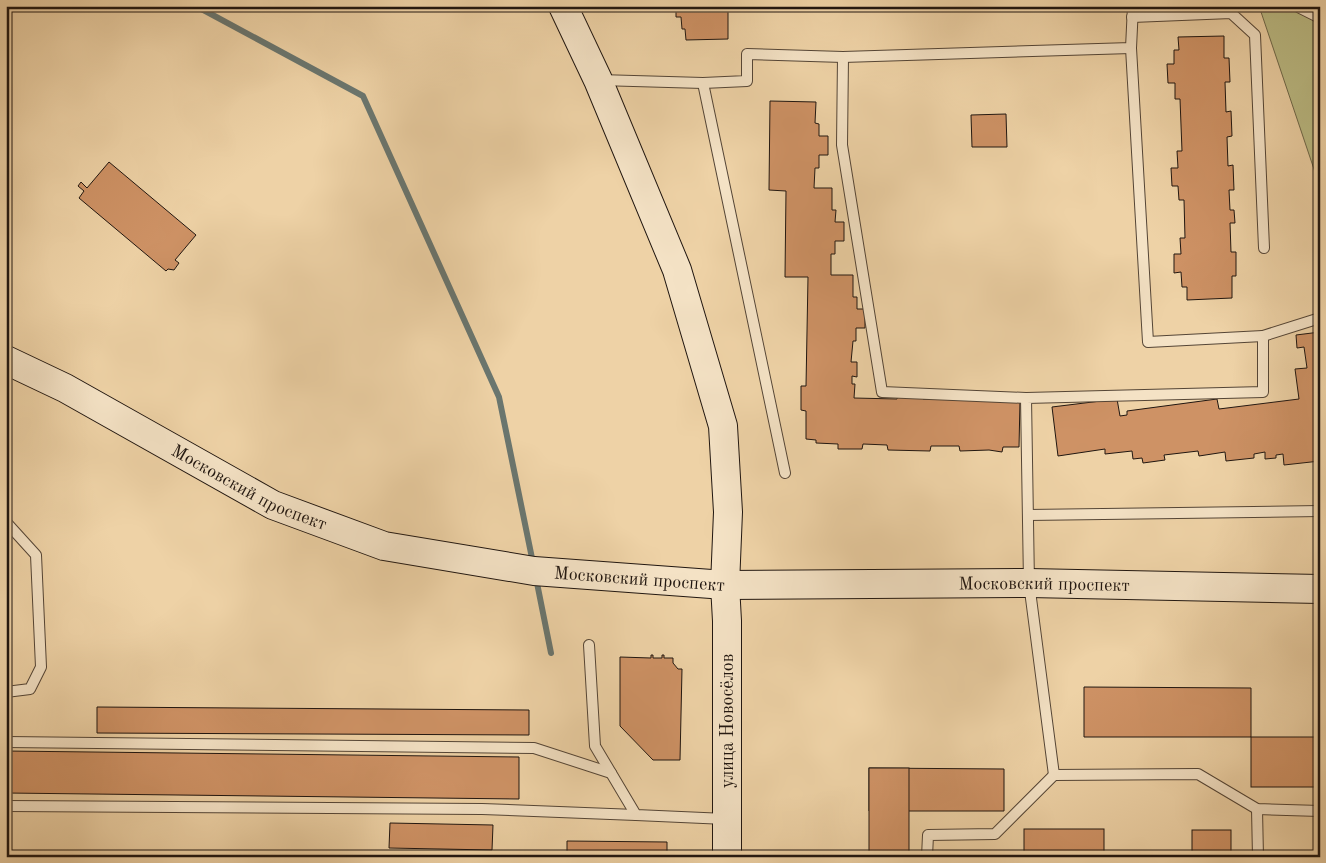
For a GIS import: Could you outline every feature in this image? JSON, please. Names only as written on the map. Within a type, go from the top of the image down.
[{"type":"main road","name":"улица Новосёлов","points":[[563,6],[598,80],[677,270],[723,426],[728,512],[725,585],[727,621],[727,857]]},
{"type":"main road","name":"Московский проспект","points":[[6,360],[65,388],[273,505],[384,546],[534,571],[725,585],[1029,583],[1320,589]]},
{"type":"lane","points":[[1300,6],[1300,8],[1320,18]]},
{"type":"lane","points":[[1264,248],[1255,35],[1231,14],[1132,12],[1131,48],[1148,342],[1263,336],[1320,318]]},
{"type":"lane","points":[[598,80],[703,83],[746,81],[747,54],[843,57],[1131,48]]},
{"type":"lane","points":[[843,57],[842,146],[882,392],[1026,398],[1263,392],[1263,336]]},
{"type":"lane","points":[[703,83],[785,473]]},
{"type":"lane","points":[[1026,398],[1029,583],[1054,775]]},
{"type":"lane","points":[[1028,515],[1320,511]]},
{"type":"lane","points":[[6,522],[36,555],[41,667],[30,689],[6,692]]},
{"type":"lane","points":[[589,645],[595,746],[636,815]]},
{"type":"lane","points":[[6,742],[534,748],[611,773]]},
{"type":"lane","points":[[927,857],[928,835],[995,834],[1054,775],[1198,774],[1257,809],[1320,811]]},
{"type":"lane","points":[[6,806],[482,808],[727,819]]},
{"type":"lane","points":[[1257,809],[1258,857]]},
{"type":"green space","points":[[1259,6],[1320,6],[1320,187]]},
{"type":"building","points":[[676,6],[744,6],[728,7],[728,39],[686,40],[685,29],[682,29],[681,17],[676,17]]},
{"type":"building","points":[[1224,36],[1224,58],[1229,58],[1230,82],[1225,82],[1226,112],[1231,111],[1232,136],[1227,137],[1228,166],[1233,165],[1234,190],[1229,190],[1230,210],[1234,210],[1235,223],[1230,223],[1231,252],[1236,252],[1236,276],[1232,276],[1232,298],[1187,300],[1187,287],[1182,287],[1181,272],[1174,273],[1174,254],[1181,254],[1180,238],[1185,238],[1184,200],[1179,200],[1178,186],[1172,186],[1171,168],[1178,168],[1177,151],[1182,151],[1180,99],[1175,99],[1175,83],[1168,83],[1167,64],[1174,64],[1174,50],[1179,50],[1178,37]]},
{"type":"building","points":[[770,101],[816,102],[815,123],[819,124],[819,136],[828,136],[828,155],[819,155],[819,168],[815,168],[814,188],[832,188],[832,210],[836,210],[835,222],[844,222],[844,241],[835,241],[835,254],[831,254],[831,275],[853,275],[853,297],[857,297],[857,309],[865,309],[865,328],[856,328],[856,341],[853,341],[851,362],[857,362],[857,377],[852,376],[852,384],[855,384],[854,398],[897,399],[898,394],[922,394],[923,399],[1020,401],[1019,447],[1003,447],[1002,452],[989,450],[960,451],[959,446],[931,446],[930,451],[888,450],[887,445],[863,444],[862,449],[838,449],[838,444],[816,443],[816,440],[806,439],[806,411],[801,410],[801,386],[806,386],[808,277],[785,277],[786,191],[769,190]]},
{"type":"building","points":[[1006,114],[1007,147],[972,147],[971,115]]},
{"type":"building","points":[[109,162],[196,235],[175,260],[179,263],[174,270],[168,269],[166,271],[79,198],[84,191],[78,186],[81,182],[87,188]]},
{"type":"building","points":[[1320,332],[1320,461],[1284,465],[1283,454],[1276,455],[1276,458],[1265,459],[1265,452],[1254,454],[1254,458],[1226,461],[1225,452],[1199,456],[1198,451],[1164,455],[1165,460],[1143,463],[1142,458],[1133,459],[1132,451],[1105,454],[1105,449],[1058,456],[1052,407],[1117,399],[1120,416],[1127,415],[1127,411],[1217,399],[1219,409],[1299,399],[1295,369],[1307,368],[1304,347],[1297,348],[1296,335]]},
{"type":"building","points":[[6,549],[8,550],[9,641],[6,641]]},
{"type":"building","points":[[651,655],[653,655],[653,658],[662,658],[662,655],[664,655],[664,658],[673,658],[673,663],[678,669],[682,669],[680,760],[653,760],[620,726],[620,657],[651,658]]},
{"type":"building","points":[[1084,687],[1251,688],[1251,737],[1084,737]]},
{"type":"building","points":[[97,707],[529,710],[529,735],[97,733]]},
{"type":"building","points":[[1251,737],[1320,737],[1320,787],[1251,787]]},
{"type":"building","points":[[6,751],[519,757],[519,799],[6,793]]},
{"type":"building","points":[[869,768],[1004,769],[1004,811],[869,811]]},
{"type":"building","points":[[869,768],[909,768],[909,857],[869,857]]},
{"type":"building","points":[[390,823],[493,825],[492,850],[389,848]]},
{"type":"building","points":[[1024,829],[1104,829],[1104,857],[1024,857]]},
{"type":"building","points":[[1192,830],[1231,830],[1231,857],[1192,857]]},
{"type":"building","points":[[567,841],[667,842],[667,857],[567,857]]},
{"type":"waterway","points":[[196,6],[363,96],[499,397],[533,563]]},
{"type":"waterway","points":[[536,578],[551,653]]}]
